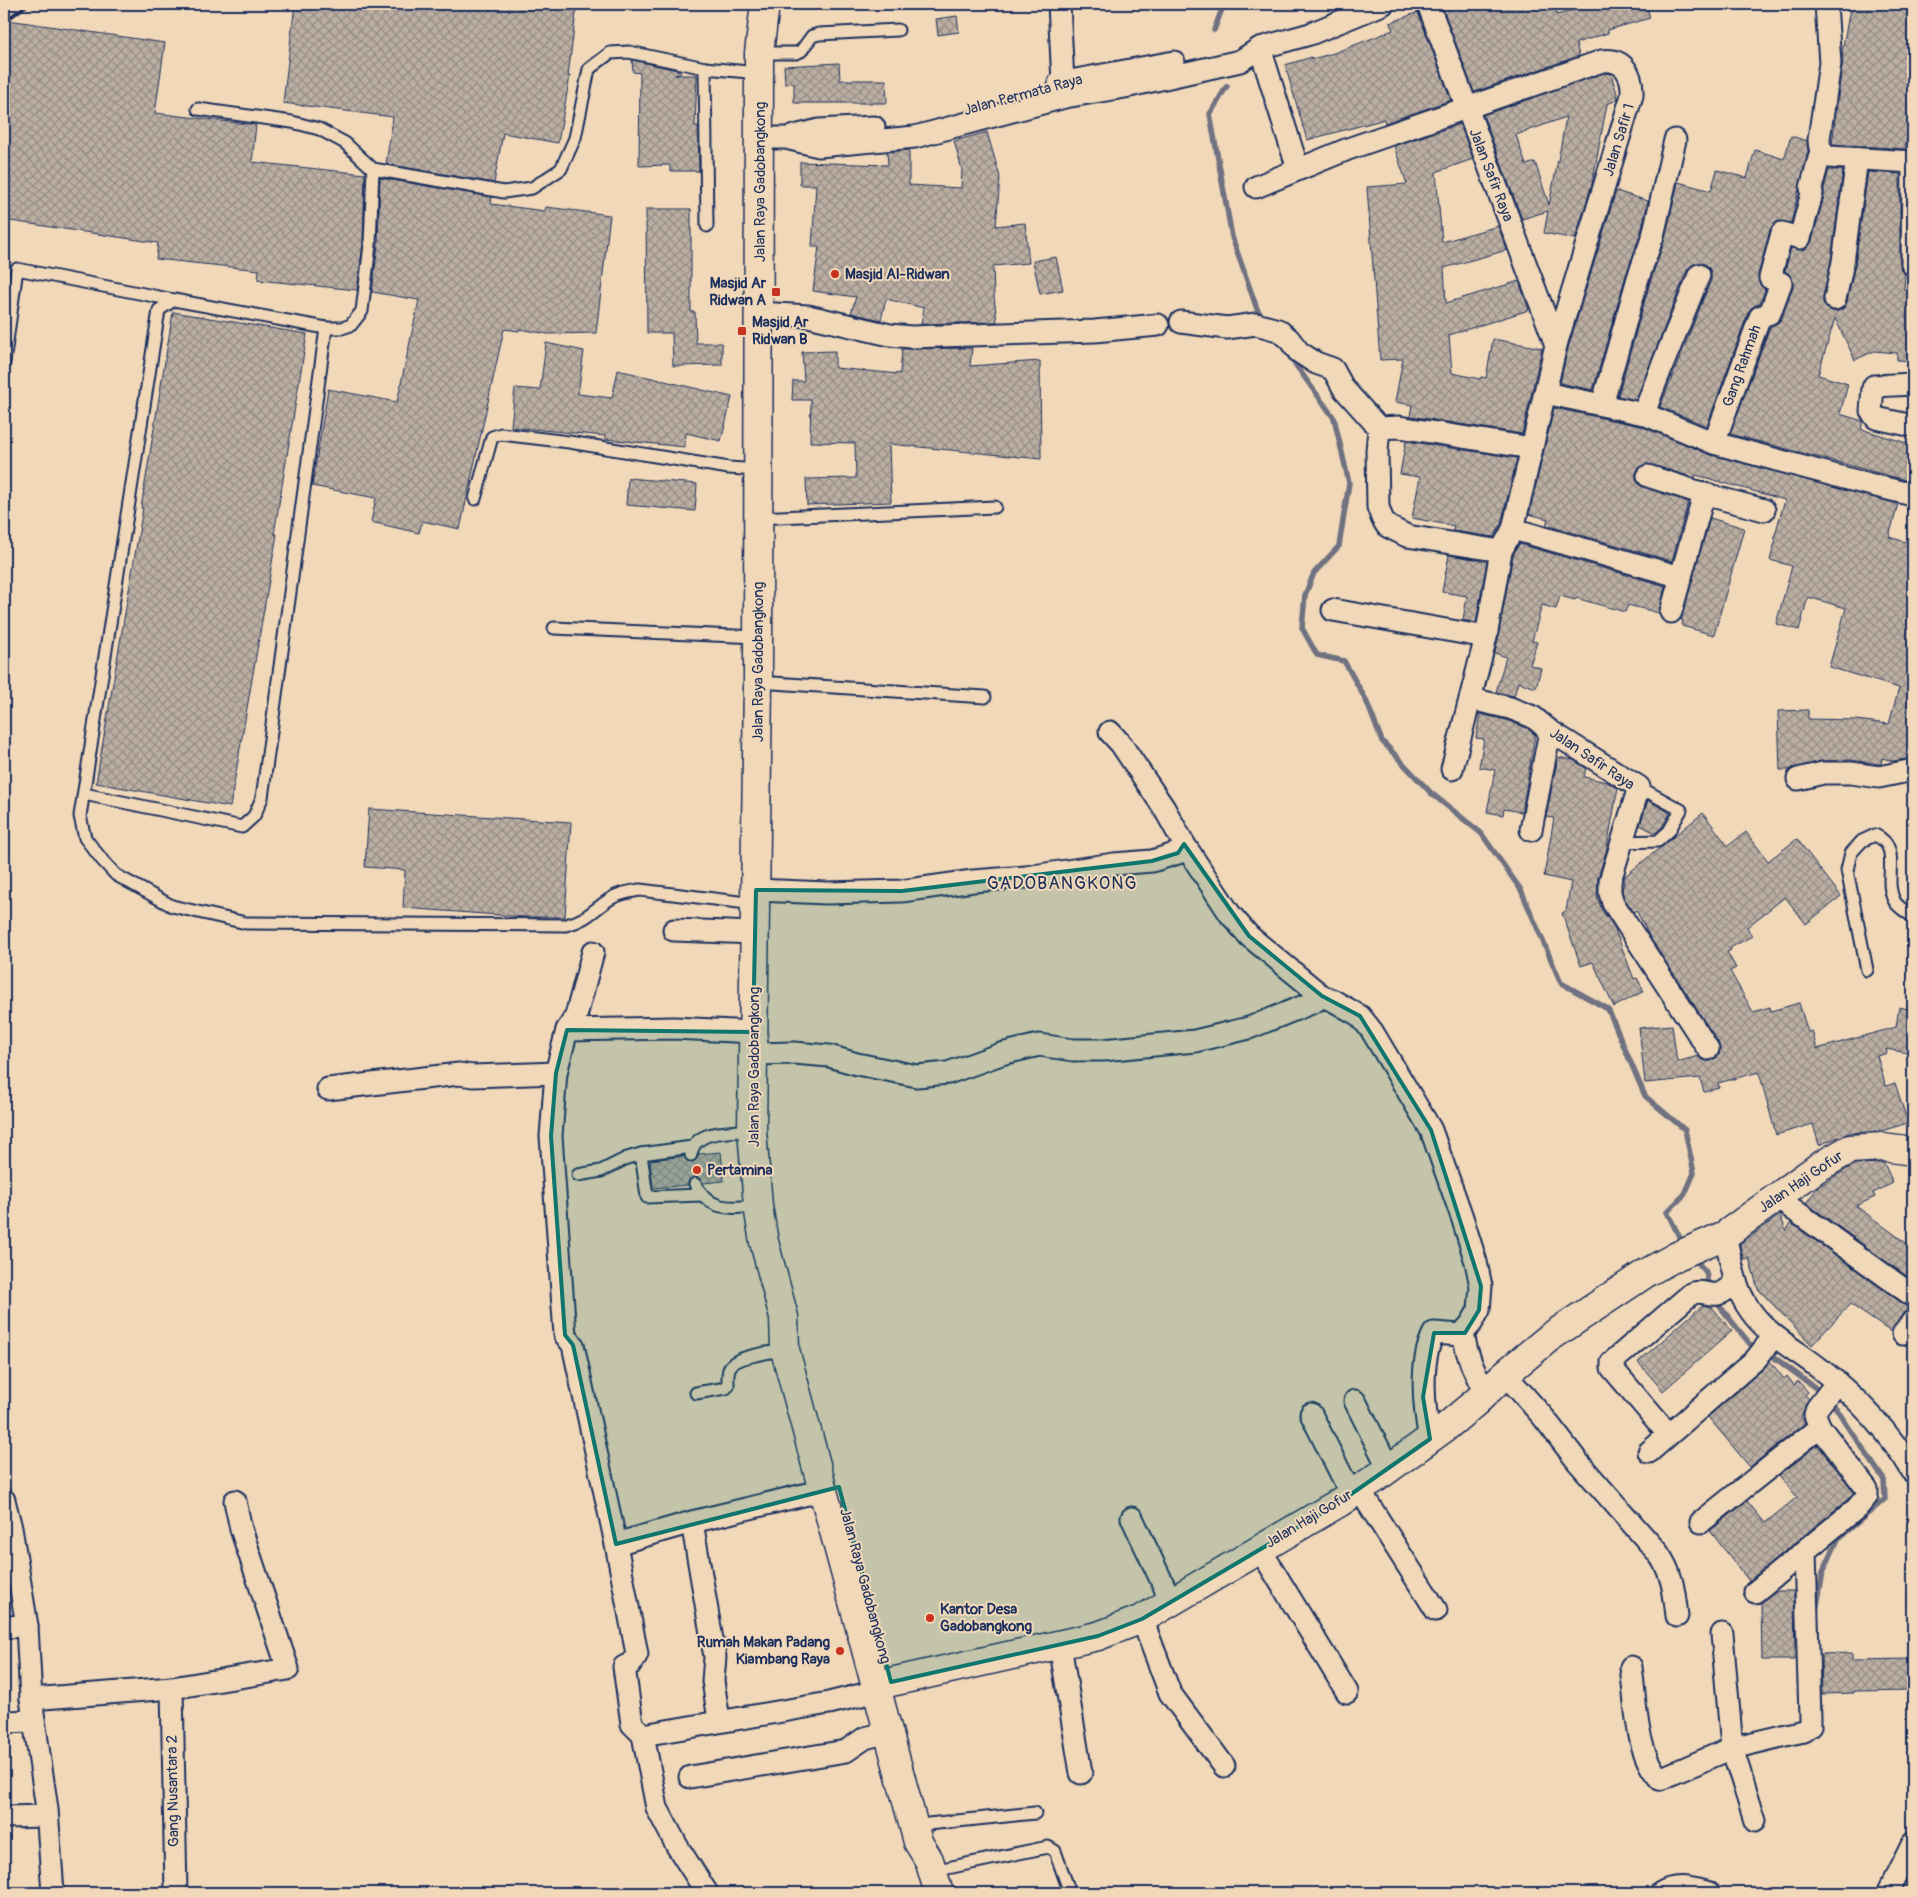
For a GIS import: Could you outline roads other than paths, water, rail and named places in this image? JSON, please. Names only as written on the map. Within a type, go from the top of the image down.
[{"type":"main road","name":"Jalan Raya Gadobangkong","points":[[765,4],[759,63],[773,138],[759,314],[758,682],[752,1130],[758,1206],[764,1242],[784,1318],[785,1350],[824,1490],[932,1838],[934,1875]]},
{"type":"main road","name":"Jalan Haji Gofur","points":[[884,1687],[1098,1636],[1142,1619],[1355,1492],[1430,1439],[1550,1337],[1646,1273],[1688,1251],[1725,1235],[1818,1168],[1850,1149],[1883,1147],[1913,1151]]},
{"type":"main road","name":"Jalan Raya Gadobangkong","points":[[784,1318],[802,1345],[884,1687],[888,1732],[918,1842],[934,1875]]},
{"type":"street","points":[[1059,4],[1063,82]]},
{"type":"street","points":[[773,138],[819,146],[915,137],[1065,97],[1124,87],[1240,61],[1260,48],[1310,34],[1383,4]]},
{"type":"street","name":"Jalan Safir Raya","points":[[1428,4],[1556,345]]},
{"type":"street","points":[[1826,4],[1830,63],[1819,139],[1821,151],[1830,157],[1913,164],[1912,264]]},
{"type":"street","name":"Jalan Permata Raya","points":[[773,138],[819,130],[912,125],[1063,82],[1123,72],[1236,48],[1260,48]]},
{"type":"street","points":[[1260,48],[1298,169]]},
{"type":"street","name":"Jalan Safir 1","points":[[1466,107],[1602,60],[1612,59],[1622,64],[1632,84],[1632,95],[1556,345]]},
{"type":"street","points":[[1256,187],[1348,149],[1466,107]]},
{"type":"street","points":[[1600,404],[1604,398],[1638,278],[1653,236],[1675,140]]},
{"type":"street","name":"Gang Rahmah","points":[[1714,443],[1760,317],[1770,313],[1781,283],[1770,278],[1782,233],[1800,238],[1821,151]]},
{"type":"street","points":[[1835,299],[1843,262],[1857,158]]},
{"type":"street","points":[[1644,414],[1657,373],[1699,275]]},
{"type":"street","points":[[759,314],[808,316],[890,335],[911,337],[1094,331],[1158,325]]},
{"type":"street","points":[[1181,322],[1227,328],[1256,324],[1278,330],[1289,338],[1299,352],[1316,363],[1333,369],[1344,389],[1378,428],[1376,450],[1378,507],[1387,526],[1407,536],[1501,551]]},
{"type":"street","points":[[1452,769],[1486,637],[1501,551],[1512,529],[1556,345]]},
{"type":"street","points":[[1913,384],[1874,386],[1871,412],[1876,418],[1913,426]]},
{"type":"street","points":[[1545,392],[1644,414],[1714,443],[1913,495]]},
{"type":"street","points":[[1378,428],[1399,427],[1531,448]]},
{"type":"street","points":[[1648,476],[1704,494],[1764,510]]},
{"type":"street","points":[[1671,612],[1704,494]]},
{"type":"street","points":[[1512,529],[1681,577]]},
{"type":"street","points":[[1333,610],[1486,637]]},
{"type":"street","name":"Jalan Safir Raya","points":[[1471,699],[1510,708],[1533,717],[1550,732],[1639,787],[1610,882],[1610,893],[1613,903],[1708,1049]]},
{"type":"street","points":[[1110,732],[1121,744],[1153,791],[1184,844],[1230,914],[1249,936],[1322,996],[1360,1016],[1372,1031],[1431,1130],[1476,1262],[1481,1286],[1479,1310],[1472,1324],[1463,1334]]},
{"type":"street","points":[[1531,830],[1550,732]]},
{"type":"street","points":[[1798,779],[1823,773],[1851,773],[1879,777],[1913,770]]},
{"type":"street","points":[[756,897],[826,893],[902,892],[973,881],[1026,877],[1078,868],[1152,861],[1178,853],[1184,844]]},
{"type":"street","points":[[674,930],[755,933]]},
{"type":"street","points":[[593,952],[576,1016],[567,1030],[556,1073],[552,1136],[565,1336],[573,1346],[616,1544],[637,1654],[632,1663],[624,1667],[632,1724],[644,1735],[658,1808],[677,1846],[707,1893]]},
{"type":"street","points":[[567,1030],[674,1028],[794,1053],[829,1056],[857,1064],[917,1076],[948,1073],[1001,1054],[1039,1045],[1073,1050],[1103,1050],[1195,1041],[1249,1028],[1314,1002],[1322,996]]},
{"type":"street","points":[[328,1089],[459,1074],[473,1076],[556,1073]]},
{"type":"street","points":[[1776,1197],[1913,1296]]},
{"type":"street","points":[[1725,1235],[1735,1282],[1768,1344],[1829,1391],[1884,1428],[1913,1472]]},
{"type":"street","points":[[1668,1434],[1612,1368],[1611,1364],[1691,1294],[1725,1291],[1735,1282]]},
{"type":"street","points":[[1430,1439],[1423,1397],[1431,1341],[1435,1333],[1463,1334]]},
{"type":"street","points":[[1463,1334],[1466,1353],[1475,1376],[1495,1383],[1544,1418],[1578,1462],[1662,1559],[1672,1576],[1678,1616]]},
{"type":"street","points":[[1649,1452],[1768,1344]]},
{"type":"street","points":[[1755,1592],[1857,1508],[1867,1496],[1868,1490],[1820,1427],[1816,1415],[1817,1408],[1829,1391]]},
{"type":"street","points":[[1355,1401],[1389,1469]]},
{"type":"street","points":[[1311,1414],[1355,1492],[1436,1610]]},
{"type":"street","points":[[1702,1522],[1820,1427]]},
{"type":"street","points":[[616,1544],[692,1522],[824,1490]]},
{"type":"street","points":[[4,1500],[7,1529],[27,1626],[31,1700],[47,1816],[53,1893]]},
{"type":"street","points":[[31,1700],[172,1688],[288,1668],[241,1529],[235,1501]]},
{"type":"street","points":[[1132,1518],[1171,1601]]},
{"type":"street","points":[[692,1522],[715,1657],[713,1681],[719,1720]]},
{"type":"street","points":[[1260,1549],[1347,1692]]},
{"type":"street","points":[[1632,1667],[1642,1745],[1656,1775],[1660,1779],[1732,1748],[1803,1731],[1810,1726],[1805,1552]]},
{"type":"street","points":[[1142,1619],[1170,1693],[1224,1766]]},
{"type":"street","points":[[4,1627],[27,1626]]},
{"type":"street","points":[[1722,1634],[1732,1748],[1755,1821]]},
{"type":"street","points":[[1060,1645],[1081,1773]]},
{"type":"street","points":[[644,1735],[719,1720],[828,1703],[884,1687]]},
{"type":"street","name":"Gang Nusantara 2","points":[[172,1688],[176,1893]]},
{"type":"street","points":[[4,1722],[34,1720]]},
{"type":"street","points":[[690,1777],[846,1751],[864,1738],[888,1732]]},
{"type":"street","points":[[4,1817],[47,1816]]},
{"type":"street","points":[[1888,1893],[1913,1843]]},
{"type":"street","points":[[1661,1893],[1672,1888],[1684,1887],[1710,1893]]},
{"type":"lane","points":[[198,109],[292,122],[319,129],[345,143],[373,169],[504,192],[532,188],[562,169],[575,138],[589,69],[610,52],[629,52],[704,68],[759,63],[796,53],[801,51],[812,36],[819,34],[898,30]]},
{"type":"lane","points":[[704,68],[707,226]]},
{"type":"lane","points":[[4,363],[17,269],[326,328],[342,328],[351,325],[362,311],[370,244],[373,169]]},
{"type":"lane","points":[[174,300],[159,310],[80,816],[85,838],[102,861],[116,875],[172,906],[246,923],[566,925],[580,921],[611,898],[624,892],[640,890],[756,897]]},
{"type":"lane","points":[[84,794],[242,827],[254,816],[262,798],[326,328]]},
{"type":"lane","points":[[474,498],[492,437],[500,434],[569,442],[729,468],[758,470]]},
{"type":"lane","points":[[758,518],[995,507]]},
{"type":"lane","points":[[554,628],[758,637]]},
{"type":"lane","points":[[758,682],[985,697]]},
{"type":"lane","points":[[1621,842],[1658,841],[1669,831],[1681,810],[1639,787]]},
{"type":"lane","points":[[1867,970],[1847,870],[1851,853],[1862,840],[1875,835],[1883,838],[1891,852],[1890,880],[1895,902],[1913,917]]},
{"type":"lane","points":[[578,1175],[601,1171],[627,1158],[641,1154],[691,1151],[697,1139],[706,1135],[752,1130]]},
{"type":"lane","points":[[641,1154],[647,1197],[701,1194]]},
{"type":"lane","points":[[695,1184],[710,1203],[732,1208],[758,1206]]},
{"type":"lane","points":[[696,1394],[726,1388],[728,1386],[729,1368],[733,1362],[785,1350]]},
{"type":"lane","points":[[928,1824],[1035,1813]]},
{"type":"lane","points":[[934,1875],[1048,1847],[1055,1851],[1070,1893]]},
{"type":"waterway","points":[[1214,30],[1224,4]]},
{"type":"waterway","points":[[1227,86],[1210,114],[1232,237],[1257,309],[1265,321]]},
{"type":"waterway","points":[[1284,349],[1334,418],[1349,483],[1339,546],[1314,573],[1305,595],[1302,628],[1317,655],[1344,661],[1366,700],[1382,741],[1431,793],[1481,833],[1521,890],[1561,983],[1608,1009],[1645,1096],[1685,1130],[1694,1173],[1685,1194],[1667,1212],[1684,1246]]},
{"type":"waterway","points":[[1693,1257],[1706,1272],[1709,1290]]},
{"type":"waterway","points":[[1713,1298],[1750,1344],[1758,1348]]},
{"type":"waterway","points":[[1767,1352],[1829,1398],[1884,1480],[1885,1499],[1838,1539],[1823,1572],[1816,1611]]},
{"type":"railway","points":[[4,22],[28,4]]},
{"type":"place","name":"Masjid Al-Ridwan","points":[[835,274]]},
{"type":"place","name":"Masjid Ar Ridwan A","points":[[776,292]]},
{"type":"place","name":"Masjid Ar Ridwan B","points":[[742,331]]},
{"type":"place","name":"Pertamina","points":[[697,1170]]},
{"type":"place","name":"Kantor Desa Gadobangkong","points":[[930,1618]]},
{"type":"place","name":"Rumah Makan Padang Kiambang Raya","points":[[840,1651]]},
{"type":"district","name":"GADOBANGKONG","points":[[1062,883]]}]
